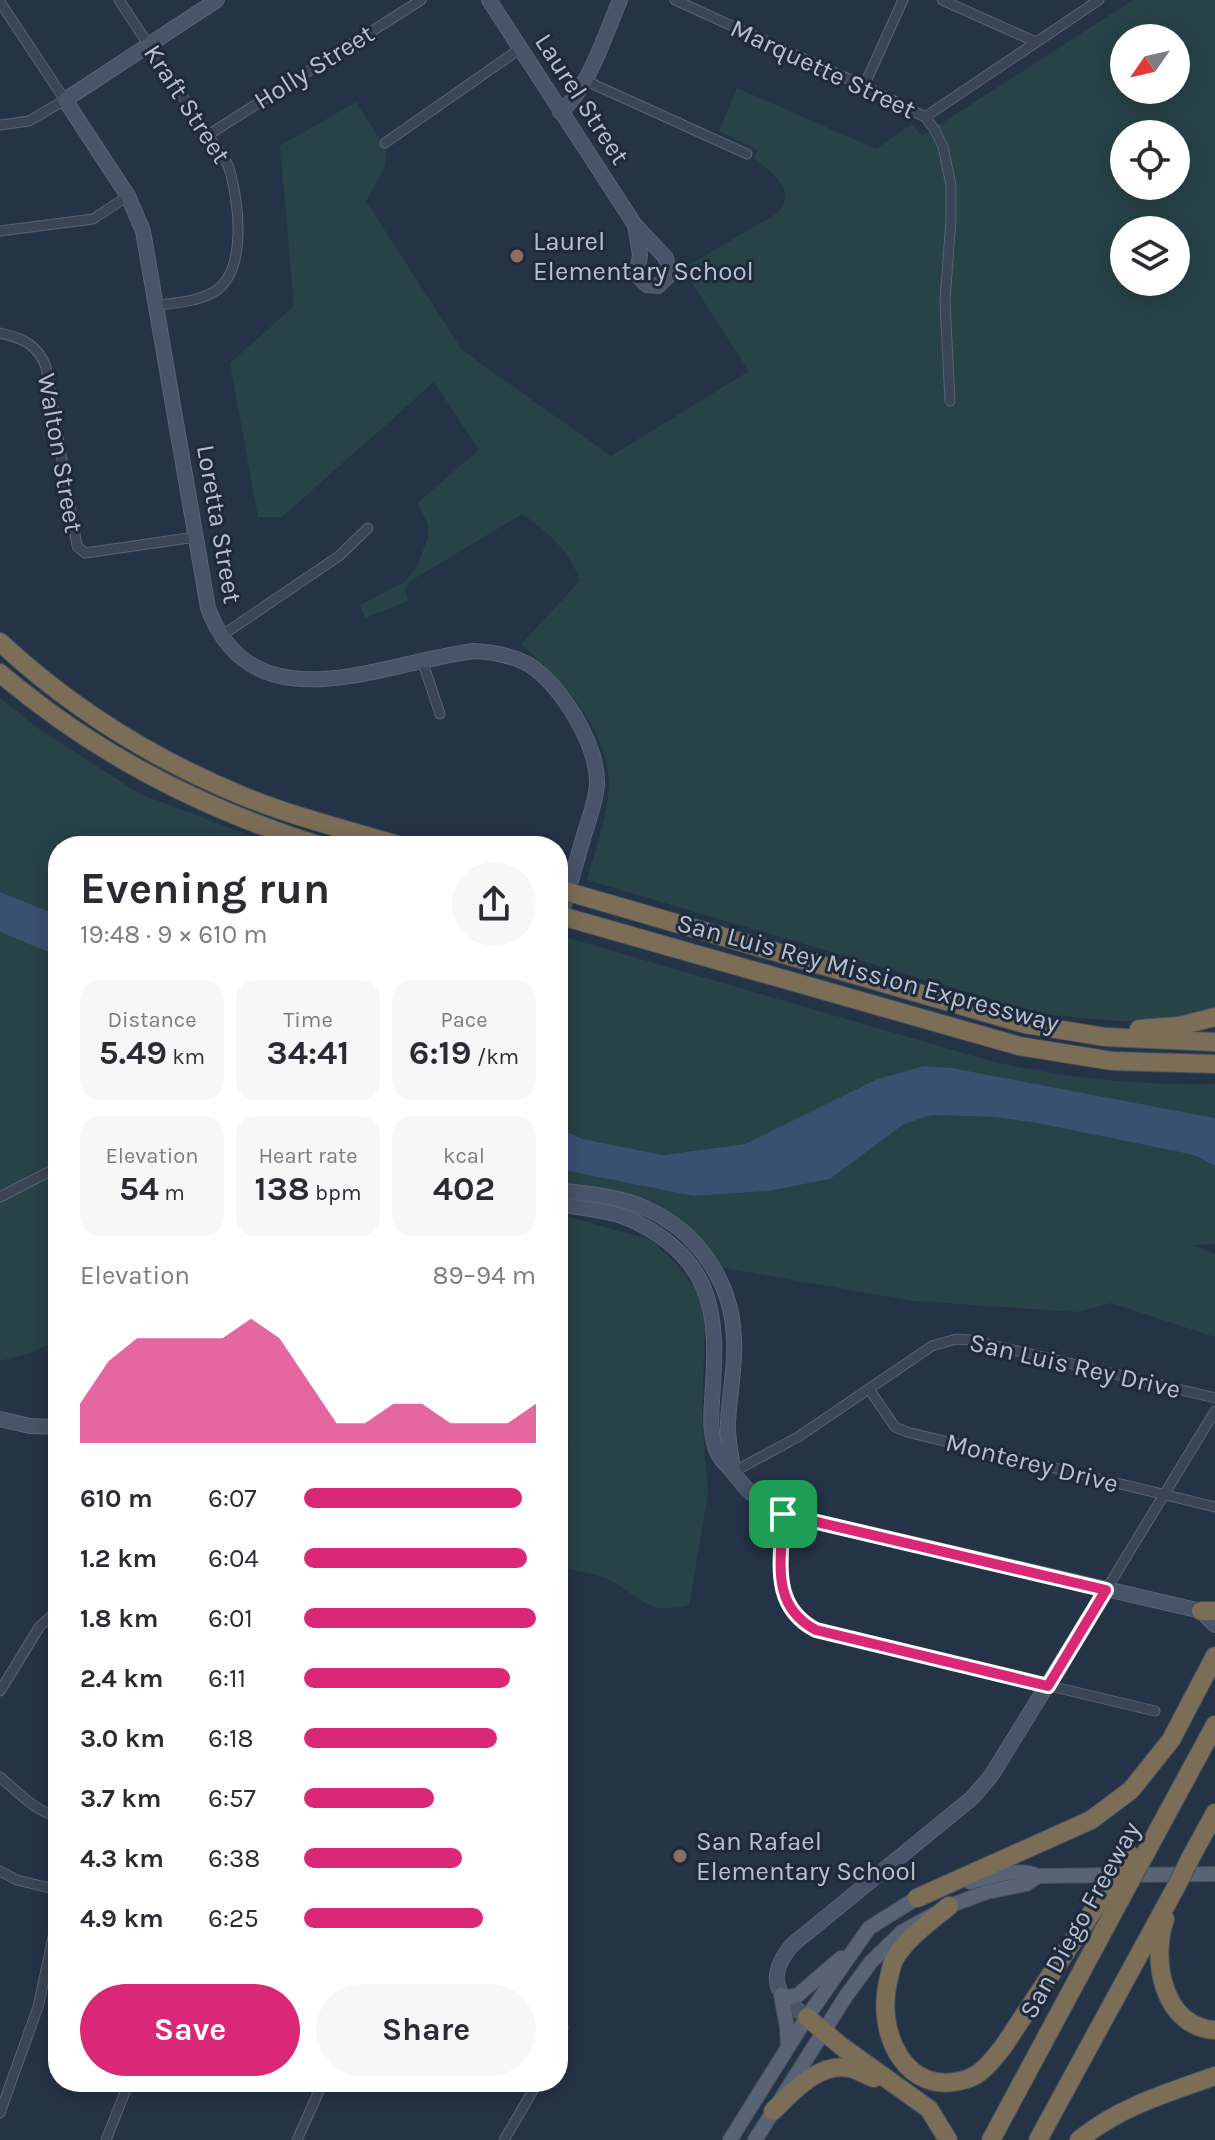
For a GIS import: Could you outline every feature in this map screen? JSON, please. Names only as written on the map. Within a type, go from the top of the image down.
[{"type":"highway","points":[[0,642],[25,666],[94,718],[200,777],[283,810],[368,836]]},
{"type":"highway","points":[[0,673],[65,724],[133,768],[224,812],[289,836]]},
{"type":"highway","name":"San Luis Rey Mission Expressway","points":[[568,892],[1025,1024]]},
{"type":"highway","name":"San Luis Rey Mission Expressway","points":[[568,918],[1019,1046],[1112,1061],[1215,1064]]},
{"type":"highway","points":[[1025,1024],[1150,1029],[1215,1017]]},
{"type":"highway","points":[[1025,1024],[1105,1037],[1215,1042]]},
{"type":"highway","points":[[917,1898],[1091,1820],[1131,1790],[1171,1740],[1215,1656]]},
{"type":"highway","name":"San Diego Freeway","points":[[991,2140],[1120,1885],[1191,1771],[1215,1725]]},
{"type":"highway","points":[[1038,2140],[1215,1813]]},
{"type":"highway","points":[[949,1906],[915,1934],[894,1960],[884,1998],[888,2034],[902,2060],[914,2073],[946,2082],[969,2079],[985,2069],[1120,1885]]},
{"type":"highway","points":[[1176,1887],[1160,1932],[1159,1957],[1164,1991],[1182,2017],[1207,2030],[1215,2030]]},
{"type":"highway","points":[[807,2017],[929,2109],[948,2140]]},
{"type":"highway","points":[[773,2111],[816,2073],[834,2068],[849,2068],[902,2089]]},
{"type":"highway","points":[[1079,2140],[1100,2123],[1129,2108],[1215,2076]]},
{"type":"main road","points":[[730,2140],[807,2017],[869,1928],[917,1898],[985,1877],[1028,1872],[1038,1876],[1215,1874]]},
{"type":"main road","points":[[755,2140],[871,1962],[902,1932],[949,1906],[987,1892],[1026,1884],[1038,1876]]},
{"type":"main road","points":[[788,2050],[781,1995],[798,1995],[854,1948]]},
{"type":"street","name":"Kraft Street","points":[[119,0],[228,165],[235,185],[238,253],[235,268],[212,293],[157,305]]},
{"type":"street","points":[[0,125],[29,121],[217,0]]},
{"type":"street","name":"Holly Street","points":[[208,135],[421,0]]},
{"type":"street","name":"Laurel Street","points":[[489,0],[635,225]]},
{"type":"street","points":[[563,117],[576,114],[585,92],[584,80],[620,0]]},
{"type":"street","name":"Marquette Street","points":[[675,0],[925,117],[943,147],[951,185],[945,301],[950,401]]},
{"type":"street","points":[[864,86],[903,0]]},
{"type":"street","points":[[942,0],[1036,42]]},
{"type":"street","points":[[925,117],[1099,0]]},
{"type":"street","name":"Loretta Street","points":[[0,2],[128,196],[143,231],[208,608],[221,636],[234,652],[250,664],[283,678],[303,681],[320,681],[474,651],[514,658],[539,672],[589,742],[597,785],[568,875]]},
{"type":"street","points":[[385,143],[521,48]]},
{"type":"street","points":[[584,80],[747,154]]},
{"type":"street","points":[[0,231],[93,219],[128,196]]},
{"type":"street","name":"Walton Street","points":[[0,333],[24,339],[42,356],[77,546],[81,551],[85,553],[196,537]]},
{"type":"street","points":[[221,636],[339,556],[368,528]]},
{"type":"street","points":[[422,660],[440,714]]},
{"type":"street","points":[[0,1197],[48,1172]]},
{"type":"street","points":[[568,1191],[601,1196],[645,1208],[678,1227],[715,1269],[725,1289],[734,1331],[728,1427],[733,1472]]},
{"type":"street","points":[[568,1206],[633,1220],[681,1252],[698,1275],[707,1293],[716,1342],[711,1423],[713,1439],[718,1455],[756,1499],[783,1514],[1208,1611],[1215,1625]]},
{"type":"street","name":"San Luis Rey Drive","points":[[733,1472],[798,1437],[932,1346],[956,1339],[1215,1398]]},
{"type":"street","name":"Monterey Drive","points":[[869,1389],[895,1427],[907,1432],[1215,1507]]},
{"type":"street","points":[[807,2017],[781,1995],[777,1980],[779,1965],[792,1945],[972,1798],[991,1776],[1215,1411]]},
{"type":"street","points":[[0,1419],[48,1427]]},
{"type":"street","points":[[783,1514],[781,1589],[790,1610],[816,1630],[1155,1711]]},
{"type":"street","points":[[0,1691],[40,1626],[48,1619]]},
{"type":"street","points":[[0,1777],[48,1814]]},
{"type":"street","points":[[0,1871],[17,1880],[48,1888]]},
{"type":"street","points":[[0,2113],[38,2007],[48,1960]]},
{"type":"street","points":[[106,2140],[125,2092]]},
{"type":"street","points":[[297,2140],[319,2092]]},
{"type":"street","points":[[504,2140],[532,2092]]},
{"type":"green space","points":[[1133,0],[1215,0],[1215,1011],[1182,1022],[1115,1021],[1042,1014],[587,880],[608,797],[604,753],[584,712],[570,693],[521,644],[580,581],[564,551],[522,514],[409,582],[405,589],[408,601],[365,618],[360,605],[404,582],[416,568],[428,538],[428,524],[417,503],[479,450],[434,382],[282,517],[258,517],[230,363],[294,306],[280,146],[356,102],[387,151],[384,169],[366,201],[462,350],[611,456],[749,371],[688,277],[689,265],[776,214],[783,206],[785,198],[781,183],[754,158],[758,150],[719,131],[737,88],[876,149],[912,124],[922,136]]},
{"type":"green space","points":[[0,698],[36,727],[140,794],[251,836],[48,836],[48,911],[0,892]]},
{"type":"green space","points":[[0,932],[48,952],[48,1344],[31,1353],[0,1361]]},
{"type":"green space","points":[[568,938],[994,1062],[1104,1080],[1215,1084],[1215,1118],[952,1068],[875,1080],[746,1144],[663,1155],[583,1139],[568,1132]]},
{"type":"green space","points":[[932,1115],[994,1117],[1194,1155],[1215,1166],[1215,1244],[1193,1245],[1215,1254],[1215,1337],[1111,1303],[1077,1312],[914,1301],[723,1268],[695,1232],[637,1201],[568,1188],[568,1171],[694,1196],[769,1191],[830,1179],[904,1124]]},
{"type":"green space","points":[[568,1217],[651,1240],[676,1263],[699,1295],[705,1327],[702,1413],[708,1494],[689,1605],[656,1607],[608,1579],[568,1569]]},
{"type":"water","points":[[0,892],[48,911],[48,952],[0,932]]},
{"type":"water","points":[[924,1066],[952,1068],[1215,1118],[1215,1166],[1194,1155],[1037,1123],[994,1117],[932,1115],[904,1124],[830,1179],[769,1191],[694,1196],[568,1171],[568,1132],[583,1139],[663,1155],[745,1144],[875,1080]]},
{"type":"place","name":"Laurel Elementary School","points":[[517,256]]},
{"type":"place","name":"San Rafael Elementary School","points":[[680,1856]]},
{"type":"route","points":[[783,1514],[1106,1590],[1048,1686],[816,1630],[807,1625],[790,1610],[781,1589],[783,1514]]}]
